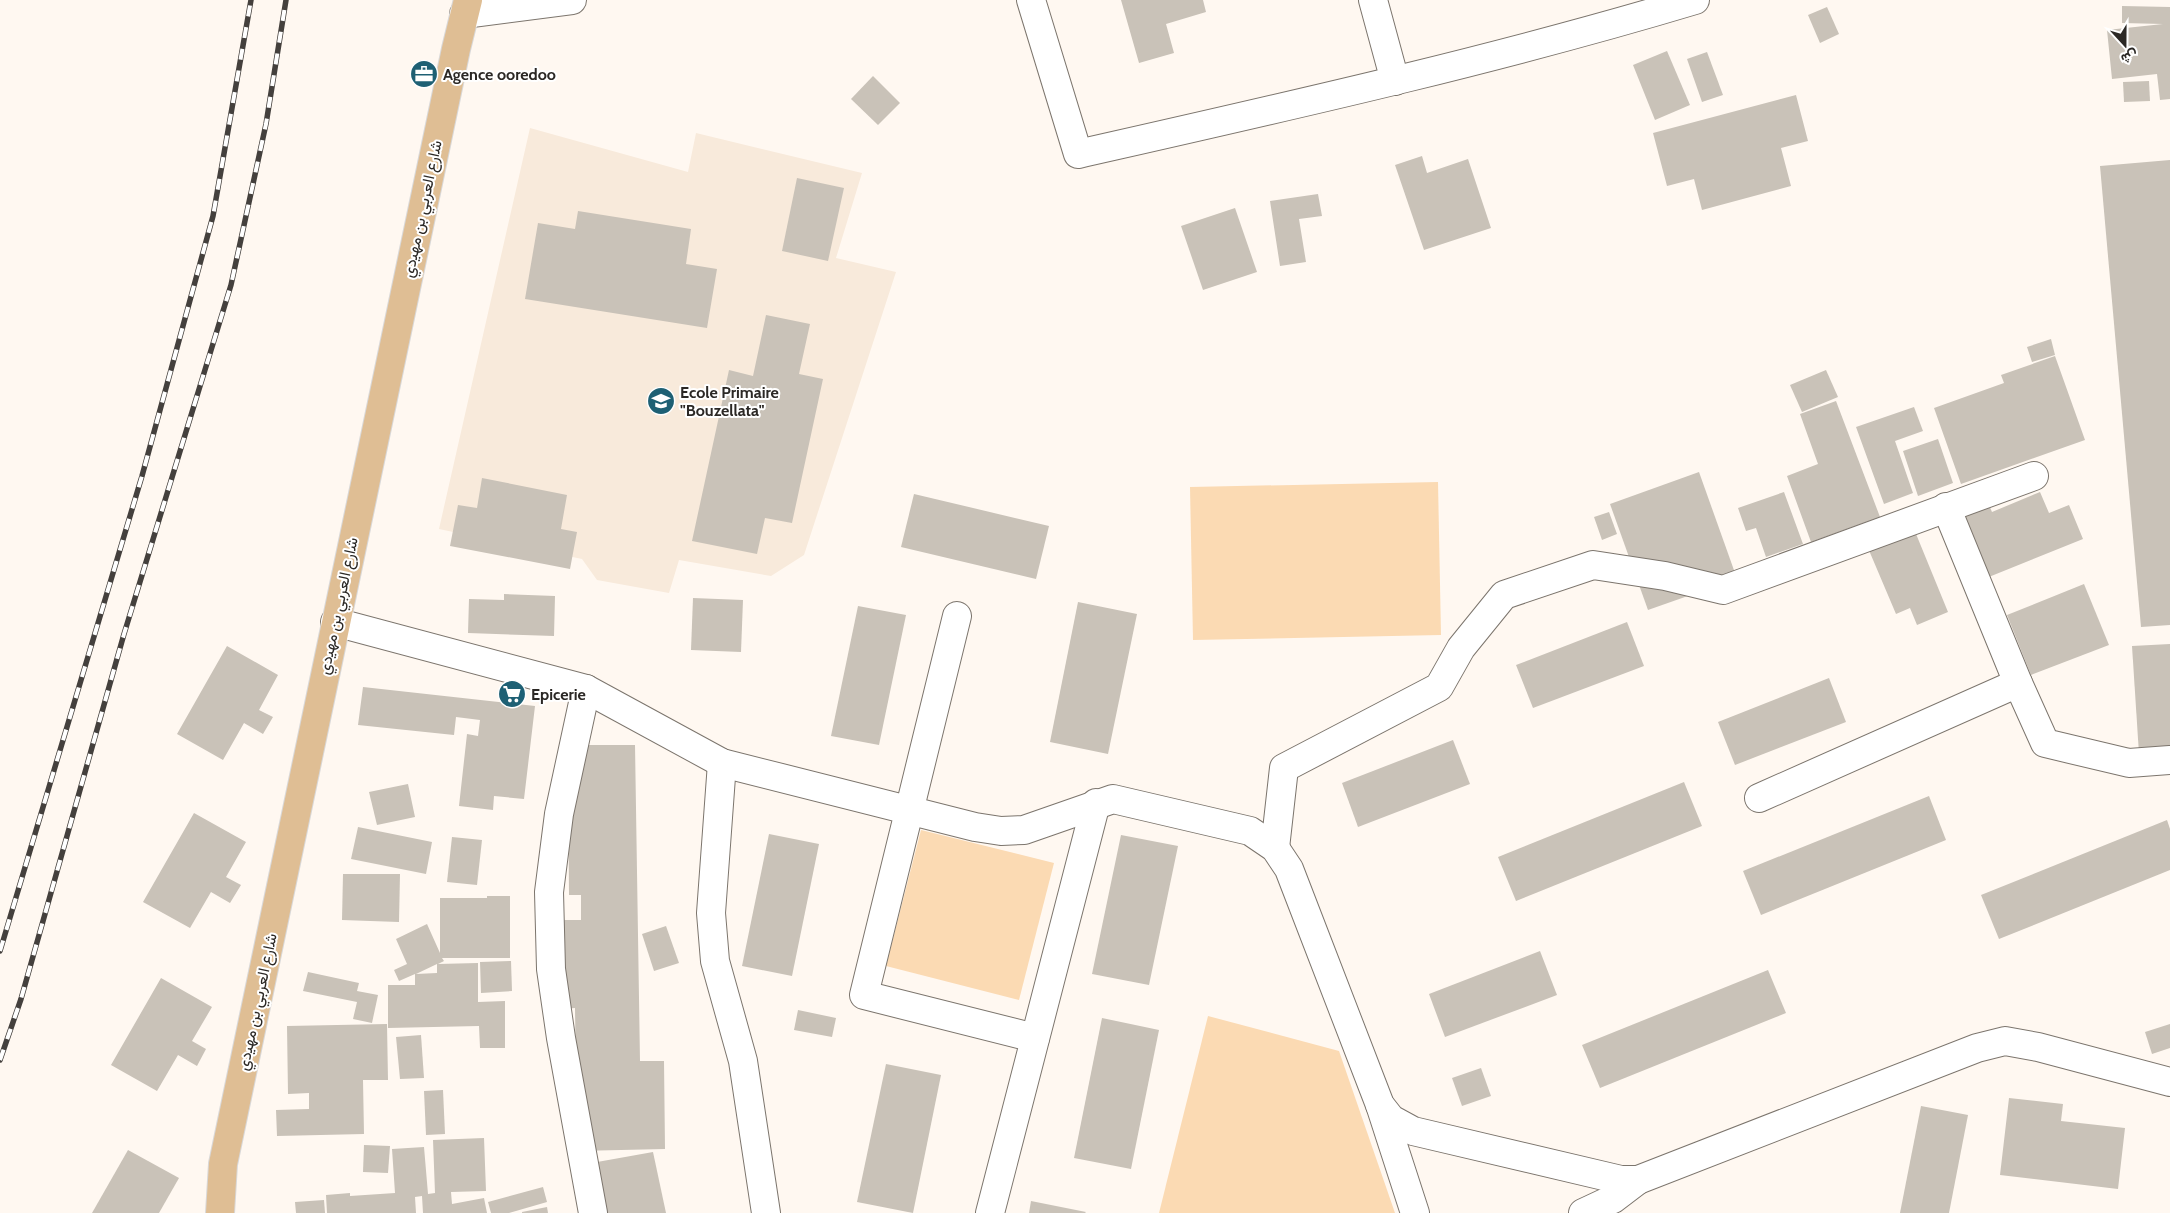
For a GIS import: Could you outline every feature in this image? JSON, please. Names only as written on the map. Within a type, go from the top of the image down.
[{"type":"main road","name":"ﺷﺍﺭﻉ ﺍﻟﻌﺮﺑﻲ ﺑﻦ ﻣﻬﻴﺩﻱ","points":[[220,1213],[223,1164],[335,622],[466,7]]},
{"type":"street","points":[[466,7],[572,0]]},
{"type":"street","points":[[1031,0],[1078,154],[1395,82],[1604,27],[1695,0]]},
{"type":"street","points":[[1374,0],[1395,82]]},
{"type":"street","points":[[1275,848],[1284,768],[1439,688],[1461,648],[1504,595],[1593,565],[1665,576],[1723,590],[2034,476]]},
{"type":"street","points":[[1946,507],[2018,683],[2045,743],[2128,763],[2170,760]]},
{"type":"street","points":[[957,616],[864,995],[1036,1038]]},
{"type":"street","points":[[335,622],[586,689],[722,763],[975,827],[1024,830],[1096,803],[1113,800],[1250,831],[1275,848],[1289,870],[1380,1105],[1415,1213]]},
{"type":"street","points":[[1760,798],[2018,683]]},
{"type":"street","points":[[586,689],[559,814],[549,892],[551,969],[556,1008],[593,1213]]},
{"type":"street","points":[[722,763],[711,913],[715,961],[743,1061],[766,1213]]},
{"type":"street","points":[[990,1213],[1096,803]]},
{"type":"street","points":[[1583,1213],[1613,1199],[1638,1180],[1977,1048],[2005,1041],[2038,1047],[2170,1082]]},
{"type":"street","points":[[1380,1105],[1391,1119],[1413,1131],[1621,1180],[1638,1180]]},
{"type":"shaded area","name":"Ecole Primaire \"Bouzellata\"","points":[[530,128],[688,172],[696,133],[862,173],[836,258],[896,272],[804,555],[771,576],[679,560],[669,593],[597,580],[582,559],[439,529]]},
{"type":"shaded area","points":[[1438,482],[1441,635],[1193,640],[1190,487]]},
{"type":"shaded area","points":[[921,830],[1054,863],[1019,1000],[886,966]]},
{"type":"shaded area","points":[[1208,1016],[1339,1051],[1395,1213],[1159,1213]]},
{"type":"building","points":[[1121,0],[1203,0],[1206,12],[1166,24],[1174,53],[1139,63]]},
{"type":"building","points":[[2122,6],[2170,7],[2170,99],[2160,100],[2157,74],[2112,79],[2107,30],[2163,24],[2122,23]]},
{"type":"building","points":[[1827,7],[1839,34],[1820,43],[1808,15]]},
{"type":"building","points":[[1667,51],[1690,105],[1655,120],[1633,65]]},
{"type":"building","points":[[1707,52],[1723,95],[1702,102],[1687,59]]},
{"type":"building","points":[[873,76],[900,103],[878,125],[851,99]]},
{"type":"building","points":[[2149,81],[2150,101],[2124,102],[2123,82]]},
{"type":"building","points":[[1796,95],[1808,141],[1781,148],[1791,186],[1702,210],[1694,179],[1667,186],[1653,133]]},
{"type":"building","points":[[1422,156],[1427,173],[1468,159],[1491,228],[1424,250],[1395,165]]},
{"type":"building","points":[[2170,160],[2170,625],[2141,627],[2100,166]]},
{"type":"building","points":[[797,178],[844,188],[828,261],[782,251]]},
{"type":"building","points":[[1318,194],[1322,216],[1299,219],[1306,262],[1280,266],[1270,201]]},
{"type":"building","points":[[1235,208],[1257,272],[1203,290],[1181,226]]},
{"type":"building","points":[[578,211],[691,229],[686,264],[717,269],[707,328],[525,299],[538,223],[575,229]]},
{"type":"building","points":[[766,315],[810,324],[799,374],[823,379],[792,523],[765,518],[757,554],[692,541],[729,370],[753,376]]},
{"type":"building","points":[[2051,339],[2055,355],[2032,362],[2027,347]]},
{"type":"building","points":[[2055,356],[2085,440],[1961,484],[1934,408],[2004,383],[2001,375]]},
{"type":"building","points":[[1826,370],[1838,397],[1802,412],[1790,385]]},
{"type":"building","points":[[1836,401],[1880,517],[1811,542],[1787,476],[1818,464],[1800,414]]},
{"type":"building","points":[[1914,407],[1923,431],[1895,441],[1913,493],[1884,504],[1856,427]]},
{"type":"building","points":[[1938,439],[1953,483],[1918,496],[1903,451]]},
{"type":"building","points":[[1699,472],[1735,573],[1702,591],[1648,610],[1610,504]]},
{"type":"building","points":[[482,478],[567,495],[561,529],[577,532],[570,569],[450,546],[458,505],[477,508]]},
{"type":"building","points":[[1784,492],[1803,544],[1766,557],[1756,528],[1746,531],[1738,508]]},
{"type":"building","points":[[2040,492],[2049,513],[2069,505],[2083,539],[1969,585],[1944,524],[1989,505],[1992,512]]},
{"type":"building","points":[[914,494],[1049,526],[1036,579],[901,547]]},
{"type":"building","points":[[1609,512],[1617,534],[1602,540],[1594,517]]},
{"type":"building","points":[[1914,529],[1948,612],[1917,625],[1910,608],[1896,614],[1868,548]]},
{"type":"building","points":[[2084,584],[2109,645],[2031,675],[2007,615]]},
{"type":"building","points":[[504,594],[555,596],[554,636],[468,633],[469,599],[504,600]]},
{"type":"building","points":[[693,598],[743,600],[741,652],[691,650]]},
{"type":"building","points":[[1078,602],[1137,614],[1108,754],[1050,742]]},
{"type":"building","points":[[858,606],[906,615],[879,745],[831,736]]},
{"type":"building","points":[[1627,622],[1644,666],[1533,708],[1516,665]]},
{"type":"building","points":[[2170,644],[2170,752],[2139,754],[2132,646]]},
{"type":"building","points":[[227,646],[278,675],[259,710],[273,717],[263,734],[244,723],[223,760],[177,734]]},
{"type":"building","points":[[1829,678],[1846,722],[1735,765],[1718,722]]},
{"type":"building","points":[[363,687],[535,706],[524,799],[494,796],[493,810],[459,806],[467,734],[478,736],[480,720],[456,717],[454,735],[358,725]]},
{"type":"building","points":[[1453,740],[1470,784],[1358,827],[1342,783]]},
{"type":"building","points":[[568,745],[635,745],[640,1061],[664,1061],[665,1149],[577,1151],[575,1008],[560,1009],[559,920],[581,920],[581,895],[569,895]]},
{"type":"building","points":[[1684,782],[1702,826],[1516,901],[1498,857]]},
{"type":"building","points":[[408,784],[415,817],[377,825],[369,792]]},
{"type":"building","points":[[1929,796],[1946,840],[1761,915],[1743,871]]},
{"type":"building","points":[[194,813],[246,842],[226,877],[241,885],[230,903],[211,892],[190,928],[143,902]]},
{"type":"building","points":[[2167,820],[2170,829],[2170,870],[1999,939],[1981,895]]},
{"type":"building","points":[[358,827],[432,842],[426,874],[351,859]]},
{"type":"building","points":[[769,834],[819,844],[792,976],[742,966]]},
{"type":"building","points":[[1121,835],[1178,846],[1149,985],[1092,974]]},
{"type":"building","points":[[452,837],[482,840],[477,885],[447,882]]},
{"type":"building","points":[[343,874],[400,874],[399,922],[342,920]]},
{"type":"building","points":[[487,896],[510,896],[510,958],[442,958],[444,961],[438,964],[478,963],[478,1002],[505,1001],[505,1048],[480,1048],[479,1026],[388,1028],[388,985],[415,985],[415,974],[399,981],[394,970],[407,964],[396,939],[427,924],[440,953],[440,898],[487,898]],"holes":[[[437,964],[437,973],[416,974]]]},
{"type":"building","points":[[666,926],[679,963],[654,971],[642,934]]},
{"type":"building","points":[[1540,951],[1557,995],[1445,1037],[1429,994]]},
{"type":"building","points":[[511,961],[512,991],[481,993],[480,962]]},
{"type":"building","points":[[1768,970],[1786,1013],[1600,1088],[1582,1045]]},
{"type":"building","points":[[308,972],[359,983],[357,991],[378,995],[372,1023],[353,1019],[357,1002],[303,991]]},
{"type":"building","points":[[161,978],[212,1007],[192,1041],[206,1049],[197,1066],[178,1055],[157,1091],[111,1065]]},
{"type":"building","points":[[798,1010],[836,1018],[832,1037],[794,1030]]},
{"type":"building","points":[[1102,1018],[1159,1030],[1131,1169],[1074,1158]]},
{"type":"building","points":[[387,1024],[388,1080],[363,1080],[364,1134],[277,1136],[276,1110],[309,1109],[309,1093],[288,1094],[287,1026]]},
{"type":"building","points":[[2170,1024],[2170,1048],[2152,1054],[2145,1032]]},
{"type":"building","points":[[421,1035],[424,1078],[400,1079],[396,1037]]},
{"type":"building","points":[[886,1064],[941,1075],[913,1213],[857,1202]]},
{"type":"building","points":[[1481,1068],[1491,1096],[1462,1106],[1452,1078]]},
{"type":"building","points":[[443,1090],[445,1134],[426,1135],[424,1091]]},
{"type":"building","points":[[2009,1098],[2063,1104],[2061,1121],[2125,1128],[2118,1189],[2000,1175]]},
{"type":"building","points":[[1921,1106],[1968,1115],[1949,1213],[1900,1213]]},
{"type":"building","points":[[484,1138],[486,1191],[451,1192],[452,1204],[484,1198],[487,1213],[423,1213],[422,1196],[415,1197],[416,1213],[327,1213],[326,1195],[350,1193],[350,1196],[395,1193],[392,1149],[424,1147],[428,1194],[435,1193],[433,1140]]},
{"type":"building","points":[[364,1145],[390,1146],[388,1173],[363,1172]]},
{"type":"building","points":[[128,1150],[179,1178],[159,1213],[92,1213]]},
{"type":"building","points":[[653,1152],[666,1213],[597,1213],[586,1164]]},
{"type":"building","points":[[543,1187],[547,1202],[509,1213],[491,1213],[488,1202]]},
{"type":"building","points":[[324,1200],[325,1213],[296,1213],[295,1202]]},
{"type":"building","points":[[1031,1201],[1086,1212],[1029,1213]]},
{"type":"building","points":[[547,1207],[548,1213],[522,1213],[522,1212]]},
{"type":"railway","points":[[0,951],[142,476],[213,216],[251,0]]},
{"type":"railway","points":[[0,1060],[21,999],[124,634],[231,285],[266,124],[286,0]]},
{"type":"place","name":"Agence ooredoo","points":[[424,74]]},
{"type":"place","name":"Ecole Primaire \"Bouzellata\"","points":[[661,401]]},
{"type":"place","name":"Epicerie","points":[[512,694]]}]
